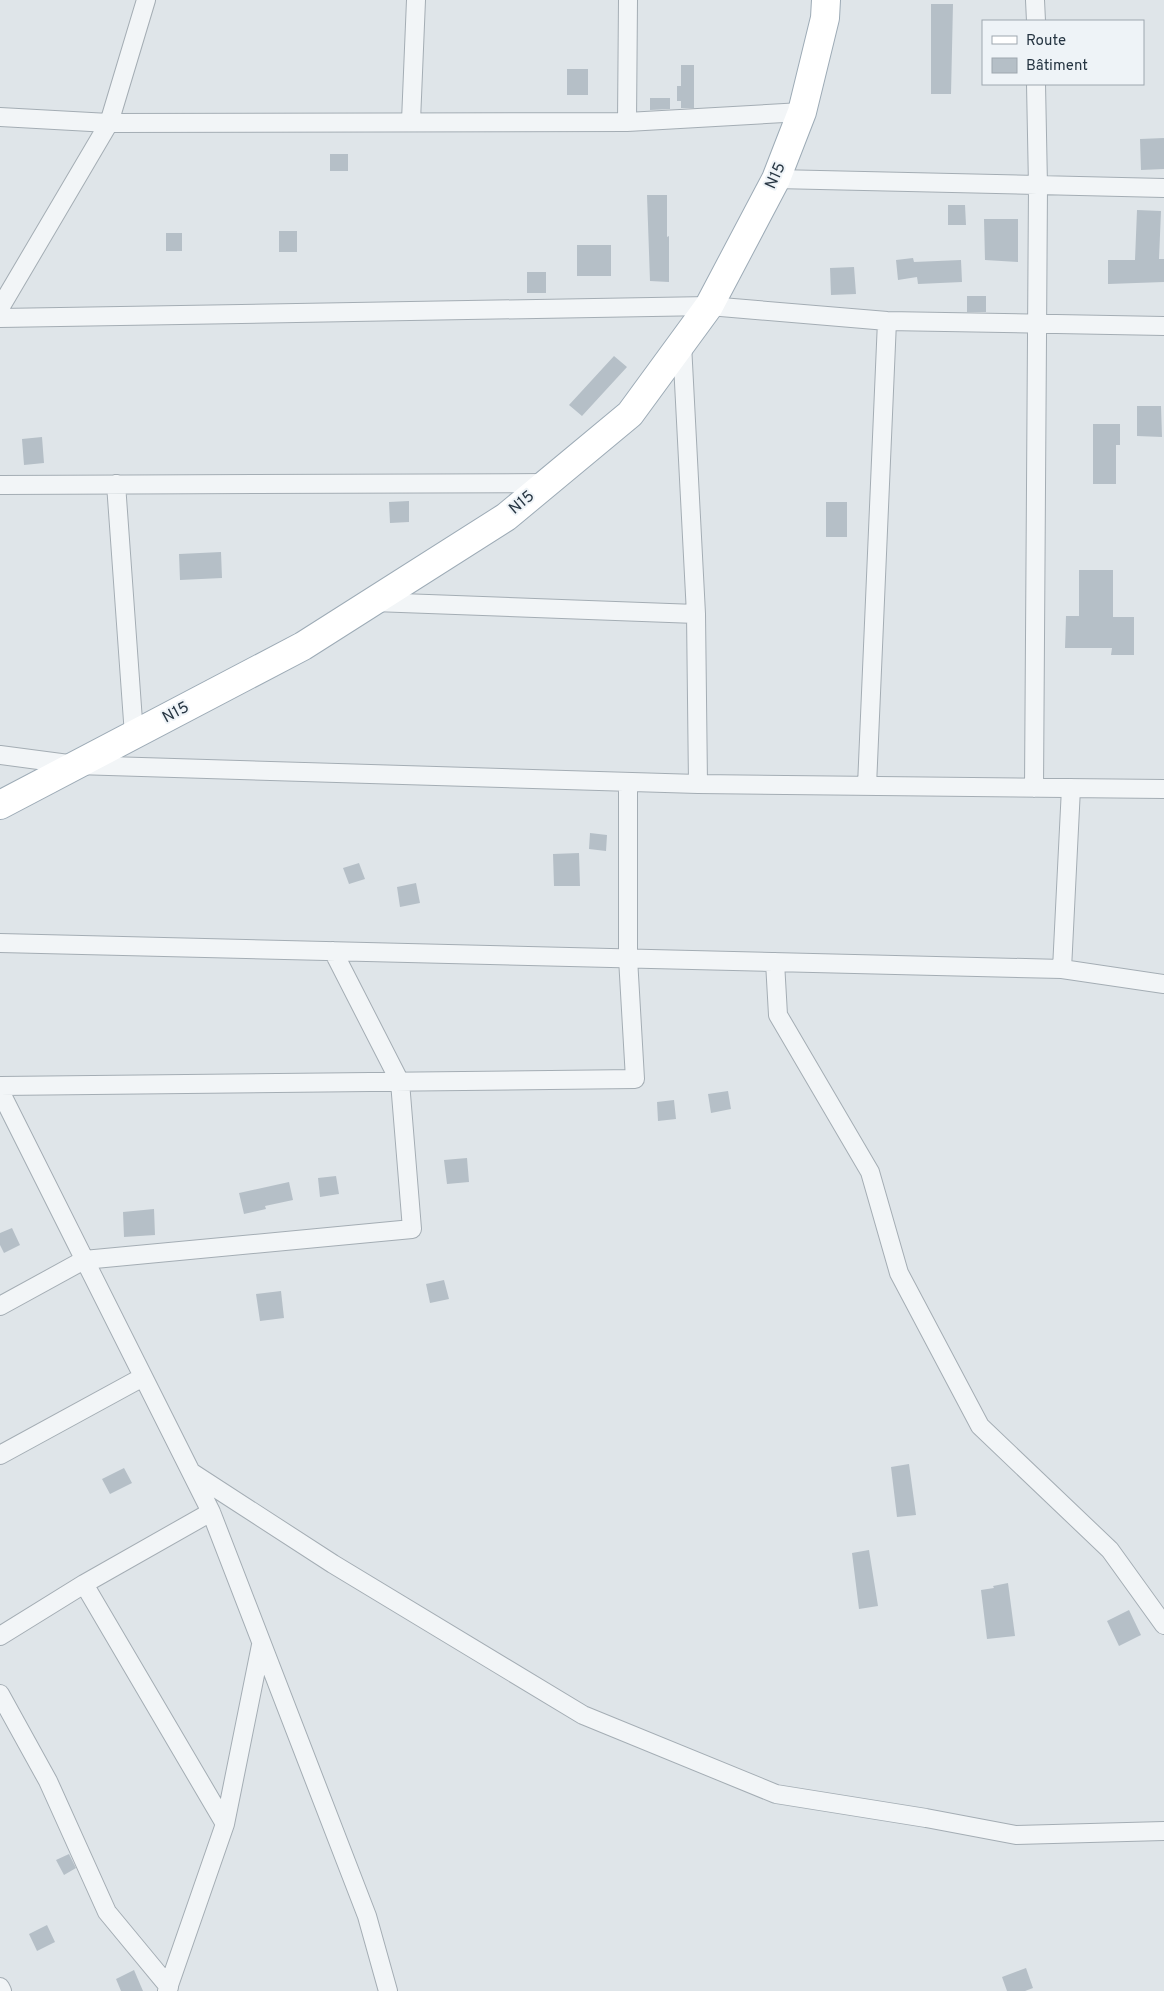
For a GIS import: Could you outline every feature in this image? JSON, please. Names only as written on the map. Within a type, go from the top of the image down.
[{"type":"main road","name":"N15","points":[[0,805],[303,646],[506,517],[630,414],[709,306],[776,179],[802,112],[825,18],[826,0]]},
{"type":"street","points":[[0,308],[109,123],[146,0]]},
{"type":"street","points":[[410,122],[416,0]]},
{"type":"street","points":[[627,122],[628,0]]},
{"type":"street","points":[[1036,0],[1036,20]]},
{"type":"street","points":[[1034,788],[1038,186],[1036,85]]},
{"type":"street","points":[[0,116],[109,123],[627,122],[802,112]]},
{"type":"street","points":[[776,179],[1164,188]]},
{"type":"street","points":[[0,318],[709,306],[887,321],[1164,326]]},
{"type":"street","points":[[867,786],[887,321]]},
{"type":"street","points":[[682,344],[696,614],[698,784]]},
{"type":"street","points":[[0,485],[546,483]]},
{"type":"street","points":[[116,484],[134,735]]},
{"type":"street","points":[[371,602],[696,614]]},
{"type":"street","points":[[0,755],[76,765],[628,782],[1164,789]]},
{"type":"street","points":[[0,1086],[635,1079],[628,958],[628,782]]},
{"type":"street","points":[[1062,969],[1072,788]]},
{"type":"street","points":[[0,943],[1062,969],[1164,984]]},
{"type":"street","points":[[0,1306],[84,1260],[412,1229],[400,1082],[333,951]]},
{"type":"street","points":[[775,962],[778,1015],[870,1172],[899,1273],[980,1426],[1110,1550],[1164,1626]]},
{"type":"street","points":[[0,1091],[211,1512],[367,1916],[388,1991]]},
{"type":"street","points":[[0,1455],[143,1377]]},
{"type":"street","points":[[191,1472],[333,1564],[583,1715],[776,1794],[926,1818],[1016,1835],[1164,1831]]},
{"type":"street","points":[[0,1636],[84,1584],[211,1512]]},
{"type":"street","points":[[84,1584],[226,1824]]},
{"type":"street","points":[[168,1989],[226,1824],[262,1645]]},
{"type":"street","points":[[0,1694],[48,1781],[107,1912],[168,1989]]},
{"type":"street","points":[[0,1987],[2,1991]]},
{"type":"building","points":[[931,4],[953,4],[951,94],[931,94]]},
{"type":"building","points":[[681,65],[694,65],[694,108],[681,108],[681,101],[677,101],[677,86],[681,86]]},
{"type":"building","points":[[567,69],[588,69],[588,95],[567,95]]},
{"type":"building","points":[[650,98],[670,98],[670,109],[650,110]]},
{"type":"building","points":[[1164,138],[1164,169],[1141,170],[1140,139]]},
{"type":"building","points":[[330,154],[348,154],[348,171],[330,171]]},
{"type":"building","points":[[647,195],[667,195],[669,282],[650,281]]},
{"type":"building","points":[[948,205],[965,205],[966,225],[948,225]]},
{"type":"building","points":[[1137,210],[1161,211],[1159,259],[1164,259],[1164,282],[1108,284],[1108,260],[1135,260]]},
{"type":"building","points":[[984,219],[1018,219],[1018,262],[985,260]]},
{"type":"building","points":[[279,231],[297,231],[297,252],[279,252]]},
{"type":"building","points":[[166,233],[182,233],[182,251],[166,251]]},
{"type":"building","points":[[577,245],[611,245],[611,276],[577,276]]},
{"type":"building","points":[[913,258],[914,262],[961,260],[962,282],[918,284],[917,277],[898,280],[896,260]]},
{"type":"building","points":[[854,267],[856,294],[831,295],[830,268]]},
{"type":"building","points":[[527,272],[546,272],[546,293],[527,293]]},
{"type":"building","points":[[967,296],[986,296],[986,312],[967,312]]},
{"type":"building","points":[[614,356],[627,367],[582,416],[569,405]]},
{"type":"building","points":[[1137,406],[1161,406],[1162,437],[1137,436]]},
{"type":"building","points":[[1093,424],[1120,424],[1120,445],[1116,445],[1116,484],[1093,484]]},
{"type":"building","points":[[42,437],[44,463],[24,465],[22,439]]},
{"type":"building","points":[[409,501],[409,522],[390,523],[389,502]]},
{"type":"building","points":[[826,502],[847,502],[847,537],[826,537]]},
{"type":"building","points":[[221,552],[222,578],[180,580],[179,554]]},
{"type":"building","points":[[1079,570],[1113,570],[1113,617],[1134,617],[1134,655],[1111,655],[1112,648],[1065,648],[1066,616],[1079,616]]},
{"type":"building","points":[[590,833],[607,835],[606,851],[589,849]]},
{"type":"building","points":[[579,853],[580,886],[554,886],[553,854]]},
{"type":"building","points":[[359,863],[365,879],[349,884],[343,868]]},
{"type":"building","points":[[416,883],[420,903],[400,907],[397,887]]},
{"type":"building","points":[[728,1091],[731,1109],[711,1113],[708,1094]]},
{"type":"building","points":[[674,1100],[676,1119],[658,1121],[657,1102]]},
{"type":"building","points":[[467,1158],[469,1182],[447,1184],[444,1160]]},
{"type":"building","points":[[336,1176],[339,1194],[320,1197],[318,1178]]},
{"type":"building","points":[[289,1182],[293,1200],[265,1206],[266,1209],[244,1214],[239,1193]]},
{"type":"building","points":[[154,1209],[155,1235],[124,1237],[123,1212]]},
{"type":"building","points":[[12,1228],[20,1245],[4,1253],[0,1245],[0,1233]]},
{"type":"building","points":[[444,1280],[449,1299],[430,1303],[426,1284]]},
{"type":"building","points":[[281,1291],[284,1318],[260,1321],[256,1294]]},
{"type":"building","points":[[909,1464],[916,1515],[897,1517],[891,1467]]},
{"type":"building","points":[[124,1468],[132,1483],[110,1494],[102,1479]]},
{"type":"building","points":[[869,1550],[878,1606],[859,1609],[852,1553]]},
{"type":"building","points":[[1008,1583],[1015,1636],[987,1639],[981,1590]]},
{"type":"building","points":[[1129,1610],[1141,1635],[1119,1646],[1107,1621]]},
{"type":"building","points":[[69,1854],[76,1868],[64,1875],[56,1860]]},
{"type":"building","points":[[47,1925],[55,1942],[37,1951],[29,1934]]},
{"type":"building","points":[[1026,1968],[1033,1988],[1025,1991],[1007,1991],[1002,1977]]},
{"type":"building","points":[[134,1970],[143,1991],[121,1991],[116,1979]]}]
